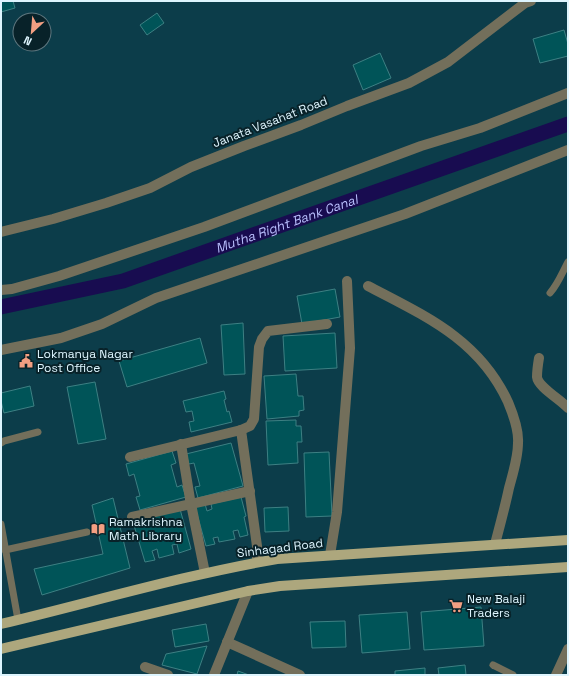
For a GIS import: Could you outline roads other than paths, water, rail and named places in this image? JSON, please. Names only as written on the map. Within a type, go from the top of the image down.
[{"type":"main road","name":"Sinhagad Road","points":[[1,624],[205,573],[277,559],[568,540]]},
{"type":"main road","points":[[1,649],[248,591],[280,586],[568,567]]},
{"type":"street","name":"Janata Vasahat Road","points":[[1,232],[60,217],[150,188],[191,167],[409,83],[448,62],[525,3],[531,1]]},
{"type":"street","points":[[1,290],[12,289],[59,276],[204,227],[421,146],[480,128],[568,93]]},
{"type":"street","points":[[1,350],[68,336],[102,324],[156,298],[405,214],[568,150]]},
{"type":"street","points":[[330,555],[337,512],[350,348],[347,281]]},
{"type":"street","points":[[368,286],[424,315],[456,336],[476,354],[503,392],[513,413],[518,441],[517,459],[495,544]]},
{"type":"street","points":[[130,457],[241,430],[250,426],[254,419],[259,346],[268,331],[327,324]]},
{"type":"street","points":[[539,358],[537,377],[539,384],[563,402],[568,408]]},
{"type":"street","points":[[241,430],[257,546],[257,562]]},
{"type":"street","points":[[181,444],[205,573]]},
{"type":"street","points":[[132,518],[250,491]]},
{"type":"street","points":[[214,675],[248,591]]},
{"type":"street","points":[[227,642],[300,675]]},
{"type":"street","points":[[556,675],[568,649]]},
{"type":"street","points":[[145,667],[168,675]]},
{"type":"lane","points":[[550,293],[557,285],[568,262]]},
{"type":"lane","points":[[1,443],[38,432]]},
{"type":"lane","points":[[1,524],[18,620]]},
{"type":"lane","points":[[5,550],[86,532]]},
{"type":"lane","points":[[493,665],[513,675]]},
{"type":"waterway","name":"Mutha Right Bank Canal","points":[[1,307],[123,281],[568,124]]},
{"type":"place","name":"Lokmanya Nagar Post Office","points":[[26,361]]},
{"type":"place","name":"Ramakrishna Math Library","points":[[98,529]]},
{"type":"place","name":"New Balaji Traders","points":[[456,606]]}]
